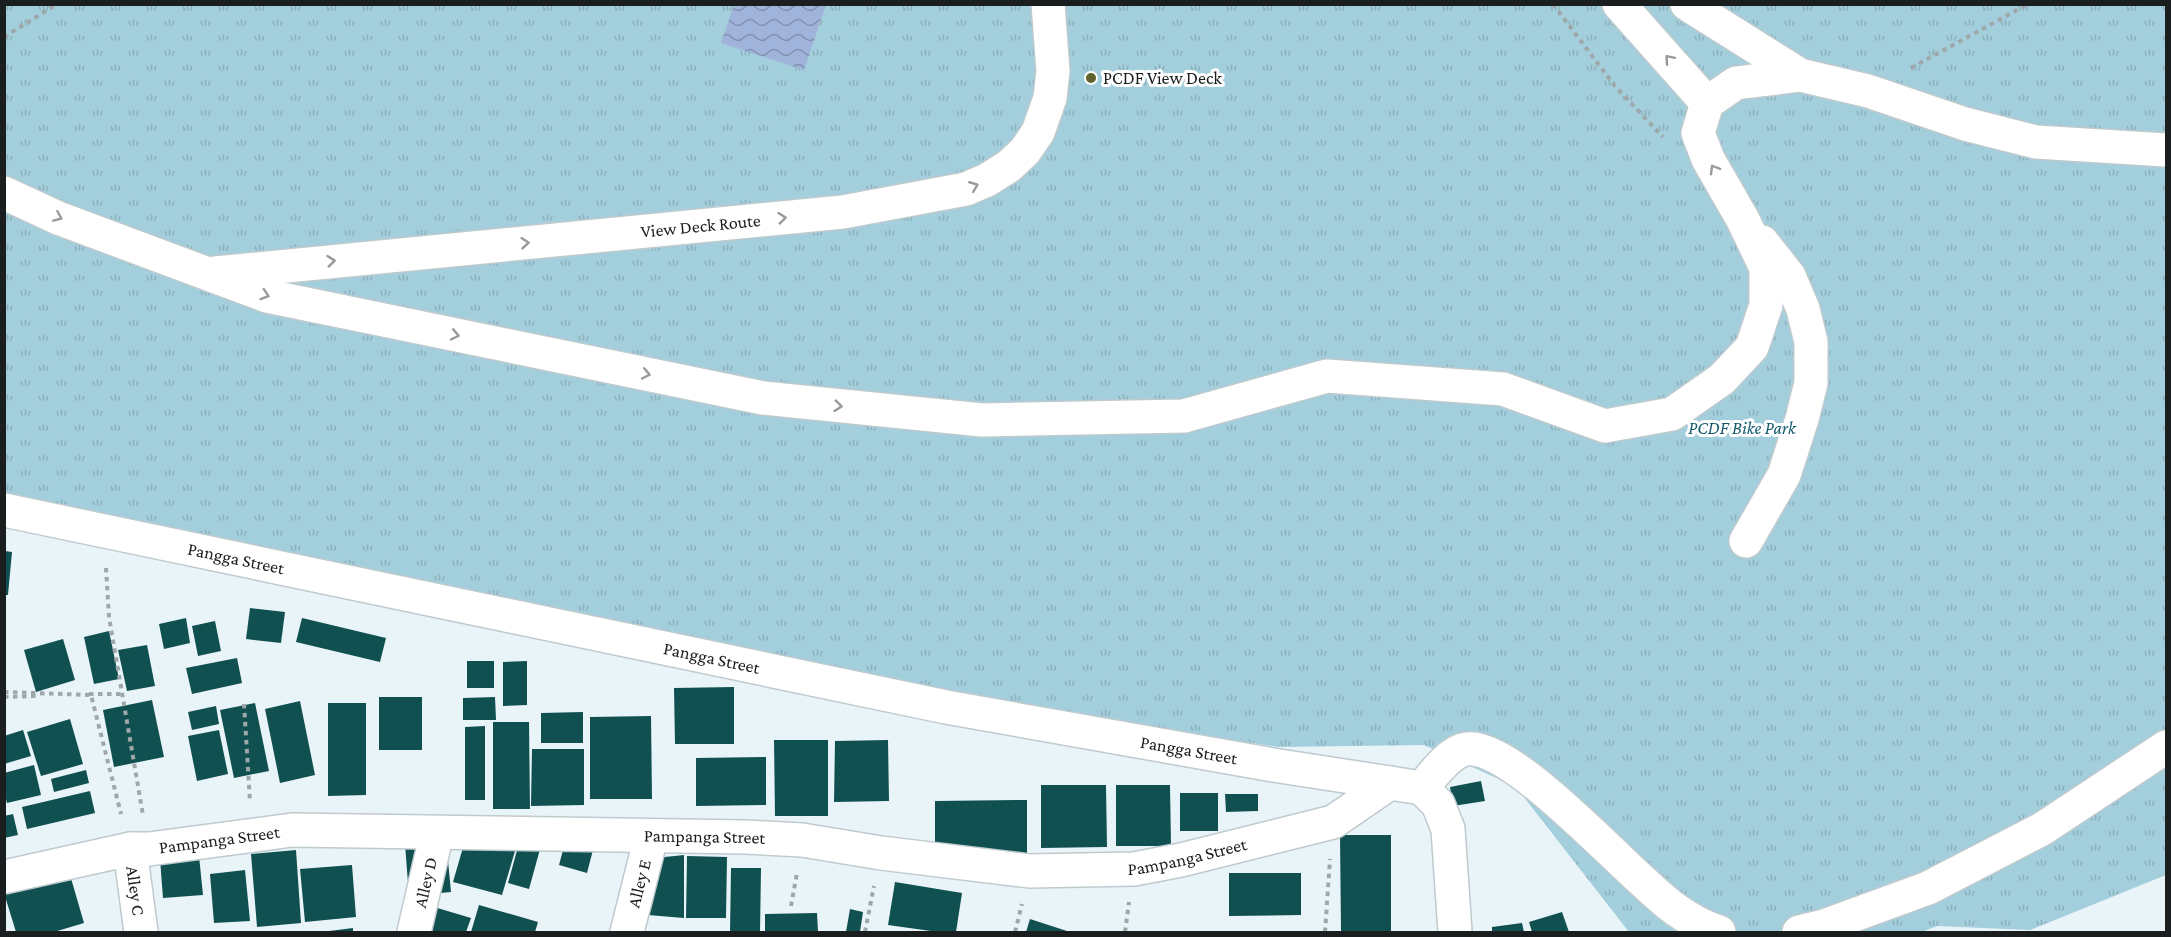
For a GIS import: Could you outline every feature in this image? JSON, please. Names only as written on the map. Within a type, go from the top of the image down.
[{"type":"street","name":"View Deck Route","points":[[210,274],[843,212],[966,189],[987,180],[1009,166],[1038,132],[1050,98],[1053,70],[1048,4]]},
{"type":"street","points":[[1619,4],[1707,103]]},
{"type":"street","points":[[1687,4],[1800,75],[1868,91],[1965,124],[2036,142],[2166,150]]},
{"type":"street","points":[[4,193],[58,218],[267,296],[763,398],[982,420],[1184,416],[1327,376],[1503,388],[1605,426],[1672,414],[1722,379],[1752,347],[1766,305],[1766,268],[1743,220],[1708,159],[1698,133],[1707,103],[1736,83],[1800,75]]},
{"type":"street","points":[[1743,220],[1789,276],[1803,309],[1811,342],[1811,383],[1784,475],[1746,541]]},
{"type":"street","name":"Pangga Street","points":[[4,510],[946,707],[1273,765],[1422,788]]},
{"type":"street","points":[[1799,933],[1928,888],[2043,829],[2166,747]]},
{"type":"street","points":[[1455,933],[1448,829],[1438,804],[1422,788],[1452,756],[1464,749],[1478,749],[1499,757],[1543,790],[1673,908],[1703,927],[1719,933]]},
{"type":"street","name":"Pampanga Street","points":[[4,877],[140,849],[292,830],[745,837],[802,840],[881,853],[1030,871],[1134,869],[1181,860],[1333,822],[1390,783]]},
{"type":"street","name":"Alley D","points":[[414,933],[437,832]]},
{"type":"street","name":"Alley E","points":[[627,933],[651,837]]},
{"type":"street","name":"Alley C","points":[[140,849],[141,933]]},
{"type":"path","points":[[4,37],[57,4]]},
{"type":"path","points":[[1552,4],[1614,85],[1667,142]]},
{"type":"path","points":[[1868,91],[2028,4]]},
{"type":"path","points":[[104,530],[109,617],[122,694],[140,849]]},
{"type":"path","points":[[4,692],[91,695],[140,849]]},
{"type":"path","points":[[4,697],[122,694]]},
{"type":"path","points":[[244,704],[252,835]]},
{"type":"path","points":[[1325,933],[1333,822]]},
{"type":"path","points":[[865,933],[881,853]]},
{"type":"green space","name":"PCDF Bike Park","points":[[4,5],[2166,5],[2166,875],[2030,930],[1937,926],[1922,932],[1629,932],[1516,787],[1424,745],[1278,747],[1019,709],[5,498]]},
{"type":"water","points":[[734,5],[826,5],[804,70],[721,43]]},
{"type":"building","points":[[5,551],[12,552],[8,595],[5,595]]},
{"type":"building","points":[[250,608],[285,612],[281,643],[246,639]]},
{"type":"building","points":[[186,618],[190,643],[164,649],[159,624]]},
{"type":"building","points":[[302,618],[386,638],[380,662],[296,642]]},
{"type":"building","points":[[215,621],[221,651],[198,656],[192,626]]},
{"type":"building","points":[[109,631],[119,679],[94,684],[84,637]]},
{"type":"building","points":[[63,639],[75,680],[36,692],[24,650]]},
{"type":"building","points":[[147,645],[155,686],[127,691],[118,650]]},
{"type":"building","points":[[237,658],[242,683],[192,694],[186,668]]},
{"type":"building","points":[[467,661],[494,661],[494,688],[467,688]]},
{"type":"building","points":[[527,661],[527,705],[503,706],[503,662]]},
{"type":"building","points":[[734,687],[734,744],[675,744],[674,688]]},
{"type":"building","points":[[379,697],[422,697],[422,750],[379,750]]},
{"type":"building","points":[[495,697],[496,720],[463,720],[463,698]]},
{"type":"building","points":[[152,700],[164,757],[114,767],[103,710]]},
{"type":"building","points":[[300,701],[315,775],[280,783],[265,709]]},
{"type":"building","points":[[255,703],[269,771],[234,778],[220,710]]},
{"type":"building","points":[[328,703],[366,703],[366,795],[328,796]]},
{"type":"building","points":[[216,706],[219,724],[192,730],[188,712]]},
{"type":"building","points":[[583,712],[583,743],[541,743],[541,713]]},
{"type":"building","points":[[651,716],[652,799],[590,799],[590,717]]},
{"type":"building","points":[[70,719],[83,764],[41,776],[27,732]]},
{"type":"building","points":[[493,722],[529,722],[530,809],[493,809]]},
{"type":"building","points":[[485,726],[485,800],[465,800],[465,727]]},
{"type":"building","points":[[23,730],[31,756],[4,764],[4,736]]},
{"type":"building","points":[[219,730],[228,774],[197,781],[188,736]]},
{"type":"building","points":[[774,740],[828,740],[828,816],[775,816]]},
{"type":"building","points":[[888,740],[889,801],[834,802],[835,741]]},
{"type":"building","points":[[532,749],[584,749],[584,805],[531,806]]},
{"type":"building","points":[[766,757],[766,805],[696,806],[696,758]]},
{"type":"building","points":[[34,765],[41,795],[7,803],[4,792],[4,773]]},
{"type":"building","points":[[86,770],[89,783],[54,792],[51,779]]},
{"type":"building","points":[[1481,781],[1485,801],[1453,806],[1450,787]]},
{"type":"building","points":[[1041,785],[1106,785],[1107,847],[1041,848]]},
{"type":"building","points":[[1116,785],[1170,785],[1171,846],[1116,846]]},
{"type":"building","points":[[90,791],[95,813],[27,829],[22,807]]},
{"type":"building","points":[[1180,793],[1218,793],[1218,831],[1180,831]]},
{"type":"building","points":[[1225,794],[1258,794],[1258,811],[1226,812]]},
{"type":"building","points":[[1027,800],[1027,853],[935,854],[935,801]]},
{"type":"building","points":[[13,814],[18,835],[4,838],[4,816]]},
{"type":"building","points":[[1340,835],[1391,835],[1391,932],[1341,932]]},
{"type":"building","points":[[521,836],[542,842],[529,889],[508,883]]},
{"type":"building","points":[[466,837],[515,851],[502,895],[453,882]]},
{"type":"building","points":[[566,839],[594,846],[587,873],[559,865]]},
{"type":"building","points":[[446,840],[451,892],[409,896],[405,844]]},
{"type":"building","points":[[296,850],[301,923],[257,927],[251,854]]},
{"type":"building","points":[[684,855],[684,918],[648,915],[655,858]]},
{"type":"building","points":[[199,856],[203,895],[163,898],[160,859]]},
{"type":"building","points":[[687,856],[727,857],[726,918],[686,918]]},
{"type":"building","points":[[352,865],[356,917],[305,922],[300,869]]},
{"type":"building","points":[[68,868],[84,923],[54,932],[16,932],[4,887]]},
{"type":"building","points":[[731,868],[761,868],[760,932],[730,932]]},
{"type":"building","points":[[245,870],[250,921],[214,923],[210,874]]},
{"type":"building","points":[[1229,873],[1301,873],[1301,915],[1229,916]]},
{"type":"building","points":[[895,882],[962,893],[956,932],[938,932],[888,925]]},
{"type":"building","points":[[479,905],[538,922],[535,932],[471,932]]},
{"type":"building","points":[[434,907],[471,918],[466,932],[427,932]]},
{"type":"building","points":[[850,909],[863,912],[860,932],[846,932]]},
{"type":"building","points":[[1562,912],[1569,932],[1532,932],[1529,922]]},
{"type":"building","points":[[817,913],[818,932],[765,932],[765,914]]},
{"type":"building","points":[[1030,919],[1070,932],[1026,932]]},
{"type":"building","points":[[1522,923],[1524,932],[1492,932],[1492,927]]},
{"type":"building","points":[[353,928],[353,932],[329,932],[329,931]]},
{"type":"place","name":"PCDF View Deck","points":[[1091,78]]}]
